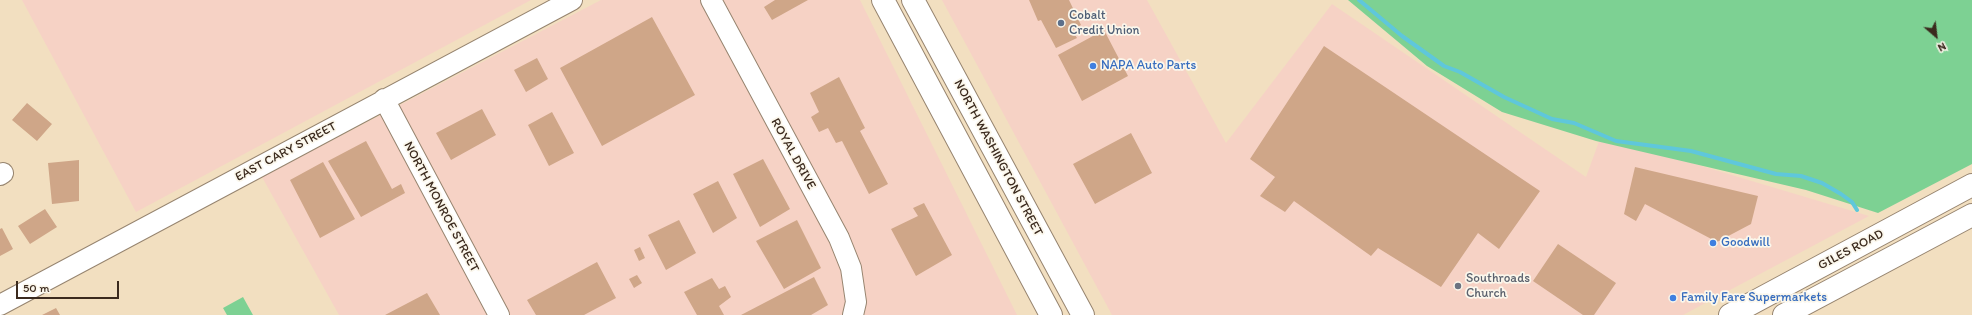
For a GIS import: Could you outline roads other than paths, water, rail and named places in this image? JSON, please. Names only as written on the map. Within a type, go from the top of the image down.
[{"type":"main road","name":"NORTH WASHINGTON STREET","points":[[883,0],[1051,315]]},
{"type":"main road","name":"NORTH WASHINGTON STREET","points":[[913,0],[1083,315]]},
{"type":"main road","name":"GILES ROAD","points":[[1730,315],[1972,185]]},
{"type":"main road","name":"GILES ROAD","points":[[1784,315],[1972,215]]},
{"type":"street","name":"EAST CARY STREET","points":[[0,305],[572,0]]},
{"type":"street","name":"ROYAL DRIVE","points":[[711,0],[839,238],[851,268],[856,302],[853,315]]},
{"type":"street","name":"NORTH MONROE STREET","points":[[384,99],[499,315]]},
{"type":"waterway","points":[[1359,0],[1402,36],[1444,66],[1460,72],[1504,97],[1552,119],[1574,123],[1616,141],[1691,151],[1776,174],[1801,176],[1822,183],[1841,194],[1852,202],[1857,210]]},
{"type":"place","name":"Cobalt Credit Union","points":[[1061,23]]},
{"type":"place","name":"NAPA Auto Parts","points":[[1093,66]]},
{"type":"place","name":"Goodwill","points":[[1713,243]]},
{"type":"place","name":"Southroads Church","points":[[1458,286]]},
{"type":"place","name":"Family Fare Supermarkets","points":[[1673,298]]}]
